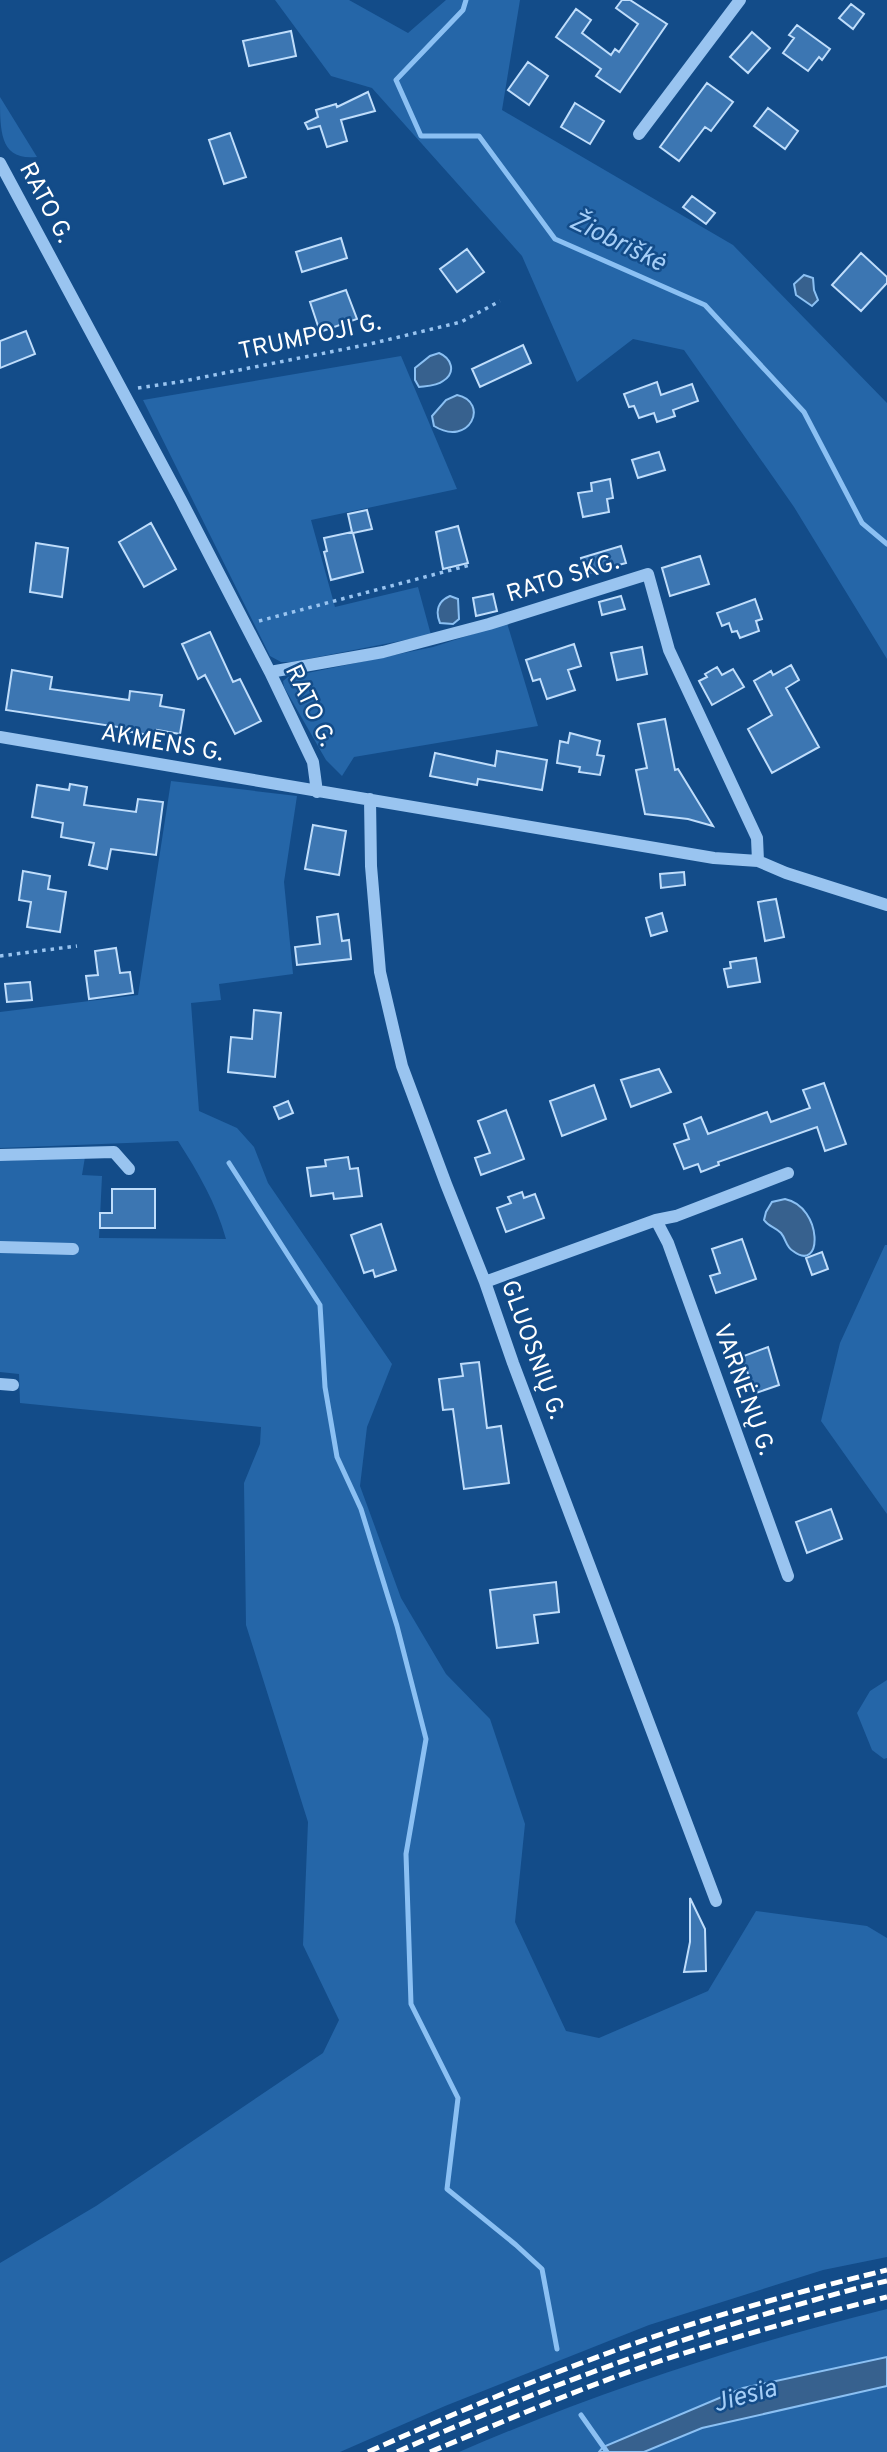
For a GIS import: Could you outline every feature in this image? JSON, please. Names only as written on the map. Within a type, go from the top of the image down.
[{"type":"street","points":[[639,134],[740,0]]},
{"type":"street","name":"RATO G.","points":[[0,163],[270,672],[313,762],[317,792]]},
{"type":"street","name":"RATO SKG.","points":[[270,672],[383,652],[489,624],[648,574],[669,650],[757,838],[758,862]]},
{"type":"street","name":"AKMENS G.","points":[[0,737],[317,792]]},
{"type":"street","points":[[317,792],[714,859],[758,862],[887,905]]},
{"type":"street","name":"GLUOSNIŲ G.","points":[[370,799],[371,866],[380,972],[402,1066],[716,1901]]},
{"type":"street","points":[[0,1155],[114,1152],[129,1168]]},
{"type":"street","points":[[485,1282],[656,1220],[676,1216],[788,1173]]},
{"type":"street","name":"VARNĖNŲ G.","points":[[656,1220],[672,1256],[788,1576]]},
{"type":"street","points":[[0,1247],[73,1249]]},
{"type":"path","name":"TRUMPOJI G.","points":[[122,390],[179,383],[383,341],[461,322],[500,301]]},
{"type":"path","points":[[245,624],[470,565]]},
{"type":"path","points":[[0,956],[77,946]]},
{"type":"shaded area","points":[[275,0],[349,0],[408,33],[446,0],[520,0],[502,110],[733,245],[887,403],[887,659],[794,507],[684,350],[633,339],[577,382],[522,256],[372,88],[331,76]]},
{"type":"shaded area","points":[[0,97],[37,157],[25,157],[9,149],[2,132]]},
{"type":"shaded area","points":[[401,356],[457,489],[311,520],[335,607],[418,587],[431,635],[281,662],[270,656],[143,400]]},
{"type":"shaded area","points":[[507,623],[538,726],[354,757],[342,776],[326,760],[284,687],[283,681],[288,677],[433,647]]},
{"type":"shaded area","points":[[171,781],[297,796],[284,882],[293,974],[219,984],[221,1000],[191,1003],[199,1111],[237,1128],[254,1147],[268,1183],[392,1364],[367,1427],[360,1486],[401,1598],[446,1674],[490,1719],[525,1824],[515,1922],[566,2031],[599,2038],[708,1991],[756,1911],[867,1926],[887,1938],[887,2257],[823,2270],[649,2325],[445,2406],[340,2452],[0,2452],[0,2263],[96,2206],[323,2053],[339,2020],[303,1945],[308,1822],[246,1625],[244,1483],[260,1444],[261,1427],[20,1403],[19,1374],[0,1372],[0,1161],[85,1157],[82,1175],[102,1176],[99,1238],[226,1239],[206,1188],[178,1141],[0,1148],[0,1012],[138,995]]},
{"type":"shaded area","points":[[885,1245],[887,1514],[821,1421],[840,1343]]},
{"type":"shaded area","points":[[887,1680],[887,1758],[884,1759],[872,1750],[857,1713],[870,1691]]},
{"type":"shaded area","points":[[887,2309],[887,2357],[743,2388],[603,2447],[599,2452],[459,2452],[564,2409],[670,2372],[778,2338]]},
{"type":"shaded area","points":[[887,2386],[887,2452],[644,2452],[702,2428]]},
{"type":"water","points":[[804,275],[813,278],[818,300],[812,306],[796,295],[794,284]]},
{"type":"water","points":[[439,353],[449,362],[450,374],[438,384],[419,387],[415,380],[415,368],[430,356]]},
{"type":"water","points":[[457,395],[467,399],[472,406],[474,414],[466,428],[447,431],[434,426],[432,416],[446,400]]},
{"type":"water","points":[[450,596],[458,599],[459,619],[453,624],[440,623],[439,607]]},
{"type":"water","points":[[785,1199],[797,1204],[812,1225],[815,1237],[810,1254],[803,1256],[791,1249],[781,1233],[764,1220],[772,1202]]},
{"type":"water","name":"Jiesia","points":[[887,2357],[887,2386],[702,2428],[644,2452],[599,2452],[603,2447],[743,2388]]},
{"type":"building","points":[[622,0],[630,0],[667,24],[620,92],[596,76],[601,69],[556,37],[576,9],[591,20],[582,33],[611,55],[615,49],[619,52],[638,24],[616,8]]},
{"type":"building","points":[[851,4],[864,14],[853,29],[839,18]]},
{"type":"building","points":[[797,25],[830,49],[822,60],[819,57],[808,71],[783,53],[794,38],[789,35]]},
{"type":"building","points":[[291,31],[296,56],[249,66],[243,41]]},
{"type":"building","points":[[752,32],[770,48],[748,73],[730,57]]},
{"type":"building","points":[[528,62],[548,76],[529,105],[508,90]]},
{"type":"building","points":[[707,83],[733,102],[711,131],[705,127],[679,161],[660,147]]},
{"type":"building","points":[[368,92],[375,111],[341,120],[347,141],[327,147],[320,126],[308,129],[305,123],[318,117],[316,110],[336,104],[337,107]]},
{"type":"building","points":[[575,103],[604,121],[590,144],[561,127]]},
{"type":"building","points":[[768,108],[798,131],[785,149],[754,126]]},
{"type":"building","points":[[230,133],[246,177],[224,184],[209,140]]},
{"type":"building","points":[[692,196],[715,213],[706,224],[683,207]]},
{"type":"building","points":[[341,238],[347,258],[302,272],[296,252]]},
{"type":"building","points":[[467,249],[484,272],[457,292],[440,269]]},
{"type":"building","points":[[861,253],[887,277],[887,283],[861,311],[832,285]]},
{"type":"building","points":[[346,290],[357,319],[320,332],[310,302]]},
{"type":"building","points":[[26,331],[35,354],[0,368],[0,341]]},
{"type":"building","points":[[523,345],[531,363],[480,387],[472,369]]},
{"type":"building","points":[[657,382],[661,395],[692,384],[698,401],[673,410],[675,416],[657,422],[654,413],[639,418],[634,406],[629,407],[624,394]]},
{"type":"building","points":[[659,452],[665,470],[638,478],[632,460]]},
{"type":"building","points":[[610,479],[613,498],[607,499],[609,512],[583,517],[578,493],[592,491],[591,483]]},
{"type":"building","points":[[367,510],[372,529],[353,533],[363,572],[331,580],[324,552],[327,551],[324,538],[352,532],[348,514]]},
{"type":"building","points":[[151,523],[176,569],[144,587],[119,542]]},
{"type":"building","points":[[458,526],[468,563],[443,569],[436,532]]},
{"type":"building","points":[[36,543],[68,548],[62,597],[30,592]]},
{"type":"building","points":[[621,546],[626,563],[585,574],[581,558]]},
{"type":"building","points":[[700,556],[709,584],[670,596],[662,568]]},
{"type":"building","points":[[493,594],[497,611],[476,616],[473,598]]},
{"type":"building","points":[[621,596],[625,609],[602,615],[599,602]]},
{"type":"building","points":[[755,599],[762,619],[756,621],[759,631],[740,638],[737,631],[732,632],[729,623],[722,626],[717,613]]},
{"type":"building","points":[[210,632],[233,682],[240,679],[261,721],[235,734],[205,675],[198,679],[182,644]]},
{"type":"building","points":[[574,644],[581,666],[568,670],[575,690],[547,699],[540,679],[533,681],[526,660]]},
{"type":"building","points":[[642,647],[647,674],[617,680],[611,653]]},
{"type":"building","points":[[791,665],[799,680],[786,688],[819,747],[772,773],[748,729],[772,715],[754,681],[771,671],[773,675]]},
{"type":"building","points":[[717,667],[722,675],[733,669],[744,687],[712,705],[699,681]]},
{"type":"building","points":[[12,670],[52,677],[50,689],[129,700],[130,691],[162,695],[160,706],[184,710],[180,734],[157,730],[156,736],[125,731],[125,728],[6,710]]},
{"type":"building","points":[[665,719],[675,770],[678,769],[713,826],[688,819],[645,814],[636,770],[647,768],[638,724]]},
{"type":"building","points":[[570,733],[600,741],[597,755],[604,756],[600,775],[579,772],[580,767],[557,763],[560,741],[568,743]]},
{"type":"building","points":[[497,751],[547,760],[542,790],[478,779],[477,785],[430,776],[435,753],[495,766]]},
{"type":"building","points":[[70,784],[87,787],[84,805],[136,812],[138,799],[163,802],[156,855],[111,849],[107,869],[89,865],[94,843],[61,837],[63,823],[32,817],[37,785],[69,790]]},
{"type":"building","points":[[313,825],[346,831],[339,875],[305,869]]},
{"type":"building","points":[[23,871],[50,876],[48,889],[66,892],[60,932],[27,927],[31,902],[19,900]]},
{"type":"building","points":[[684,872],[685,885],[661,888],[660,874]]},
{"type":"building","points":[[776,899],[784,937],[765,941],[758,902]]},
{"type":"building","points":[[662,913],[667,931],[651,936],[646,918]]},
{"type":"building","points":[[338,914],[342,941],[349,940],[351,959],[297,965],[295,947],[320,944],[317,917]]},
{"type":"building","points":[[116,948],[120,973],[130,972],[133,993],[89,999],[86,976],[98,975],[95,951]]},
{"type":"building","points":[[756,958],[760,982],[728,987],[724,969],[731,968],[730,962]]},
{"type":"building","points":[[30,982],[32,1000],[7,1002],[5,984]]},
{"type":"building","points":[[254,1010],[281,1013],[275,1077],[228,1072],[231,1037],[252,1039]]},
{"type":"building","points":[[659,1069],[671,1092],[631,1107],[621,1080]]},
{"type":"building","points":[[824,1083],[846,1144],[825,1151],[817,1127],[718,1162],[719,1165],[701,1172],[698,1164],[684,1169],[674,1144],[689,1139],[684,1124],[701,1117],[708,1134],[767,1112],[771,1122],[810,1108],[803,1090]]},
{"type":"building","points":[[594,1085],[606,1119],[562,1136],[550,1101]]},
{"type":"building","points":[[288,1101],[293,1113],[279,1119],[274,1107]]},
{"type":"building","points":[[506,1110],[524,1159],[481,1175],[475,1158],[490,1153],[478,1121]]},
{"type":"building","points":[[348,1157],[350,1169],[358,1168],[362,1196],[334,1199],[333,1193],[311,1196],[307,1168],[326,1166],[325,1160]]},
{"type":"building","points":[[112,1189],[155,1189],[155,1228],[100,1228],[100,1213],[112,1213]]},
{"type":"building","points":[[522,1192],[524,1198],[535,1194],[544,1218],[506,1232],[497,1208],[511,1203],[508,1197]]},
{"type":"building","points":[[381,1224],[396,1270],[375,1277],[373,1270],[364,1273],[351,1235]]},
{"type":"building","points":[[742,1239],[756,1279],[716,1293],[710,1276],[720,1273],[712,1249]]},
{"type":"building","points":[[822,1252],[828,1269],[812,1275],[806,1258]]},
{"type":"building","points":[[768,1347],[779,1385],[756,1393],[741,1357]]},
{"type":"building","points":[[479,1362],[487,1428],[501,1426],[509,1483],[464,1489],[453,1409],[443,1410],[439,1379],[463,1376],[461,1364]]},
{"type":"building","points":[[831,1509],[842,1539],[807,1553],[796,1522]]},
{"type":"building","points":[[556,1582],[559,1612],[534,1615],[538,1643],[497,1648],[490,1590]]},
{"type":"building","points":[[690,1898],[705,1929],[706,1971],[684,1972],[690,1942]]},
{"type":"waterway","name":"Žiobriškė","points":[[466,0],[463,10],[396,80],[421,136],[479,136],[555,239],[705,305],[804,412],[862,523],[887,544]]},
{"type":"waterway","points":[[229,1163],[320,1305],[325,1387],[337,1457],[361,1509],[397,1626],[426,1739],[406,1854],[411,2004],[458,2098],[447,2189],[542,2269],[557,2349]]},
{"type":"waterway","points":[[581,2415],[607,2452]]},
{"type":"railway","points":[[368,2452],[498,2396],[630,2345],[758,2304],[887,2270]]},
{"type":"railway","points":[[397,2452],[534,2394],[627,2359],[769,2313],[887,2281]]},
{"type":"railway","points":[[430,2452],[657,2362],[772,2327],[887,2297]]}]
